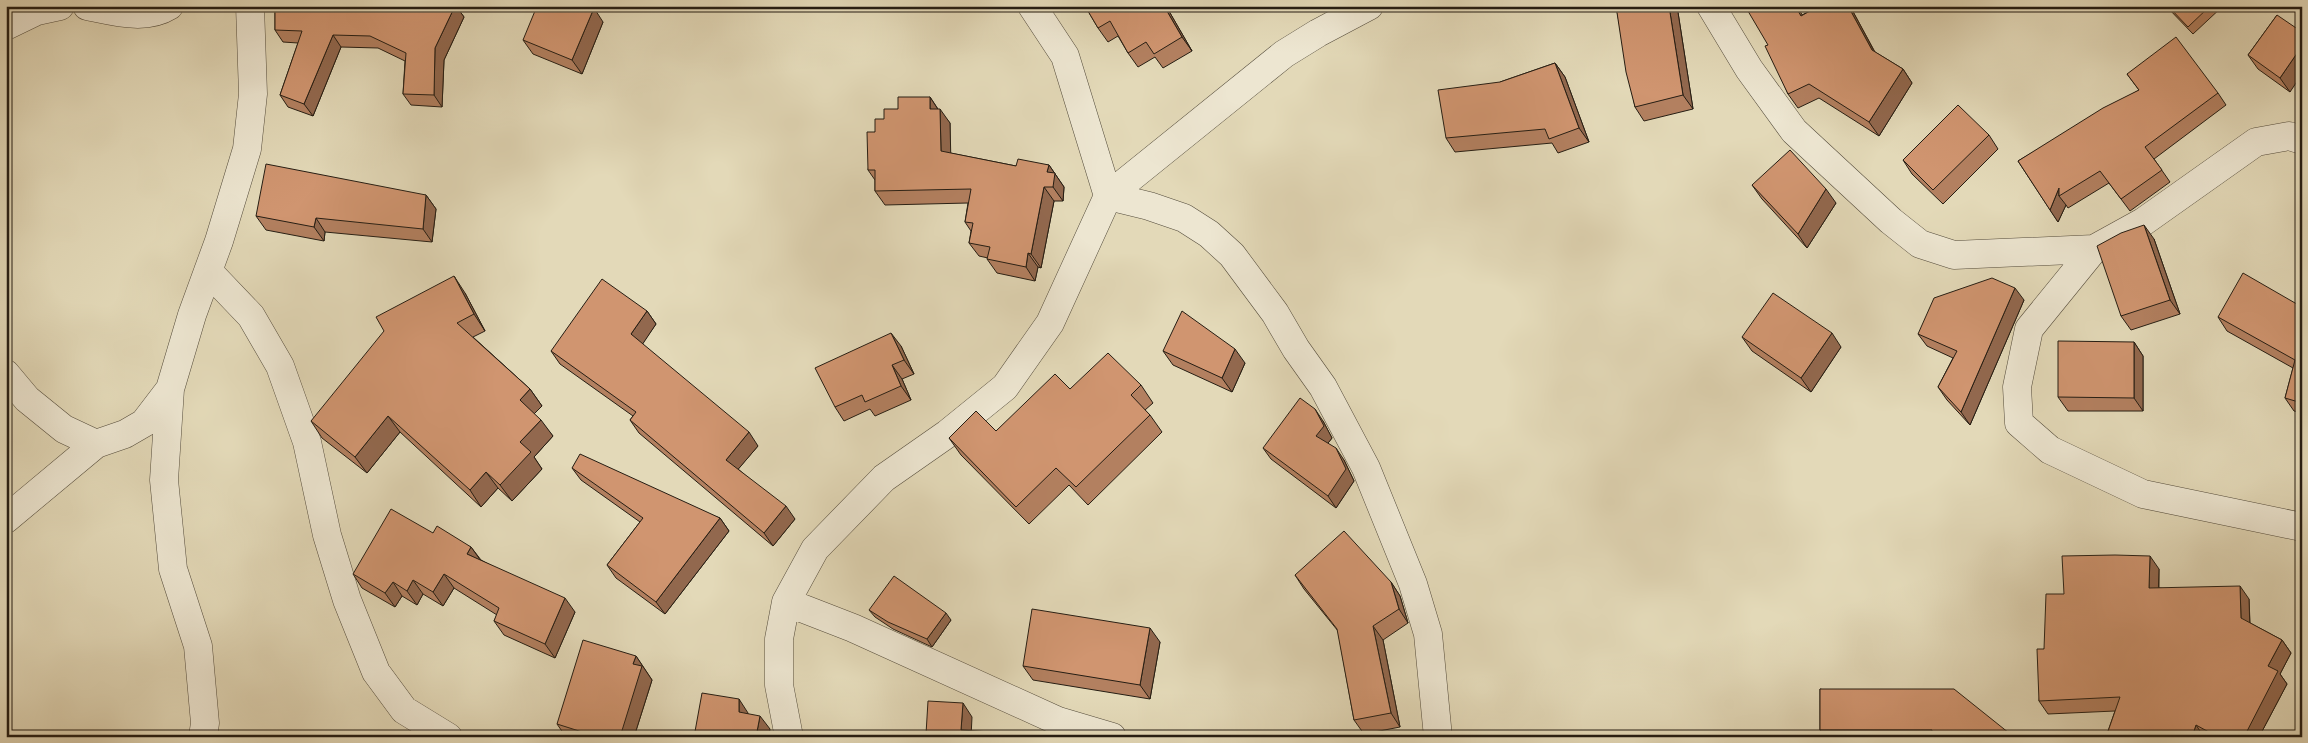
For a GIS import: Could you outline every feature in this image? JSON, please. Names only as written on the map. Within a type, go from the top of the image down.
[{"type":"street","points":[[6,26],[37,12],[60,6]]},
{"type":"street","points":[[87,6],[127,14],[162,10],[169,6]]},
{"type":"street","points":[[203,737],[205,723],[198,646],[173,569],[165,490],[170,389],[192,315],[247,149],[253,94],[250,6]]},
{"type":"street","points":[[1032,6],[1066,56],[1108,196]]},
{"type":"street","points":[[789,737],[779,685],[779,639],[786,602],[815,549],[884,478],[947,434],[1005,387],[1050,323],[1108,196],[1284,54],[1318,32],[1369,6]]},
{"type":"street","points":[[1711,6],[1749,69],[1794,131],[1891,221],[1920,244],[1954,254],[2094,249]]},
{"type":"street","points":[[2302,140],[2288,136],[2256,142],[2144,222],[2094,249],[2029,329],[2017,386],[2019,423],[2050,450],[2144,494],[2302,527]]},
{"type":"street","points":[[1108,196],[1150,206],[1184,218],[1209,234],[1232,255],[1270,306],[1296,349],[1323,387],[1366,468],[1413,584],[1428,634],[1438,737]]},
{"type":"street","points":[[208,271],[251,316],[280,366],[306,442],[327,535],[347,600],[376,672],[404,710],[448,737]]},
{"type":"street","points":[[6,374],[27,399],[64,429],[96,444]]},
{"type":"street","points":[[6,519],[96,444],[125,434],[144,423],[170,389]]},
{"type":"street","points":[[786,602],[853,628],[1058,721],[1112,737]]},
{"type":"building","points":[[275,6],[455,6],[435,48],[434,95],[403,94],[406,53],[370,36],[333,35],[304,104],[280,95],[302,31],[275,30]]},
{"type":"building","points":[[537,6],[589,6],[594,8],[572,60],[523,40]]},
{"type":"building","points":[[1085,6],[1164,6],[1182,37],[1154,54],[1146,42],[1128,53],[1110,21],[1098,28]]},
{"type":"building","points":[[1616,6],[1669,6],[1683,95],[1635,107],[1626,72]]},
{"type":"building","points":[[1745,6],[1795,6],[1801,16],[1819,6],[1848,6],[1872,50],[1903,69],[1869,122],[1809,84],[1788,94],[1765,46],[1768,45]]},
{"type":"building","points":[[2168,6],[2210,6],[2188,27]]},
{"type":"building","points":[[2277,15],[2302,32],[2302,46],[2280,78],[2248,55]]},
{"type":"building","points":[[2176,37],[2218,93],[2145,147],[2162,170],[2121,199],[2100,171],[2059,196],[2059,188],[2050,210],[2018,161],[2103,108],[2139,90],[2127,74]]},
{"type":"building","points":[[1555,63],[1579,128],[1549,139],[1545,129],[1446,138],[1438,90],[1500,82]]},
{"type":"building","points":[[898,97],[930,97],[930,109],[940,109],[941,151],[1016,166],[1018,159],[1049,165],[1047,172],[1055,173],[1053,187],[1044,187],[1031,254],[1028,253],[1026,267],[987,259],[990,247],[969,243],[973,223],[965,222],[971,189],[875,191],[875,170],[868,170],[867,132],[875,132],[875,119],[884,119],[884,109],[898,109]]},
{"type":"building","points":[[1958,105],[1989,135],[1933,190],[1903,160]]},
{"type":"building","points":[[1790,150],[1826,189],[1798,234],[1752,185]]},
{"type":"building","points":[[266,164],[426,195],[423,229],[316,218],[314,227],[256,216]]},
{"type":"building","points":[[2144,225],[2170,300],[2121,316],[2097,246],[2121,233]]},
{"type":"building","points":[[2243,273],[2302,307],[2302,403],[2285,398],[2295,360],[2218,317]]},
{"type":"building","points":[[454,276],[474,314],[457,323],[530,389],[520,400],[541,420],[520,442],[531,452],[500,485],[486,472],[470,490],[388,416],[355,457],[311,421],[384,331],[376,317]]},
{"type":"building","points":[[1992,278],[2015,288],[1961,412],[1938,387],[1957,351],[1918,334],[1934,298]]},
{"type":"building","points":[[602,279],[647,311],[631,334],[749,432],[726,460],[786,506],[764,533],[630,420],[636,412],[551,351]]},
{"type":"building","points":[[1773,293],[1832,333],[1801,378],[1742,337]]},
{"type":"building","points":[[1182,311],[1235,349],[1222,378],[1163,351]]},
{"type":"building","points":[[891,333],[904,360],[892,365],[901,386],[865,402],[862,395],[835,407],[815,368]]},
{"type":"building","points":[[2058,341],[2134,342],[2134,398],[2058,397]]},
{"type":"building","points":[[1108,353],[1141,385],[1131,395],[1150,415],[1076,487],[1056,468],[1016,507],[949,438],[976,411],[996,431],[1055,374],[1070,389]]},
{"type":"building","points":[[1300,398],[1315,409],[1324,426],[1316,436],[1336,448],[1346,469],[1328,496],[1263,448]]},
{"type":"building","points":[[580,454],[720,518],[656,602],[607,565],[643,518],[572,468]]},
{"type":"building","points":[[391,509],[433,533],[437,526],[471,547],[467,554],[565,598],[545,644],[494,621],[499,608],[444,574],[433,592],[413,580],[407,591],[393,582],[385,593],[353,574]]},
{"type":"building","points":[[1344,531],[1391,582],[1399,609],[1373,626],[1391,713],[1354,720],[1337,629],[1295,575]]},
{"type":"building","points":[[2062,556],[2150,556],[2149,588],[2240,586],[2241,618],[2282,640],[2268,666],[2278,671],[2244,737],[2218,737],[2196,725],[2192,737],[2106,737],[2120,697],[2039,701],[2037,649],[2044,649],[2046,594],[2064,594]]},
{"type":"building","points":[[894,576],[946,613],[927,639],[888,622],[869,610]]},
{"type":"building","points":[[1032,609],[1150,628],[1140,685],[1023,666]]},
{"type":"building","points":[[583,640],[636,656],[633,664],[642,666],[620,737],[598,737],[557,724]]},
{"type":"building","points":[[1820,689],[1954,689],[2014,737],[1931,737],[1932,730],[1820,730]]},
{"type":"building","points":[[702,693],[739,699],[739,712],[760,716],[756,737],[694,737]]},
{"type":"building","points":[[928,701],[963,703],[961,730],[1065,737],[932,737],[926,734]]}]
